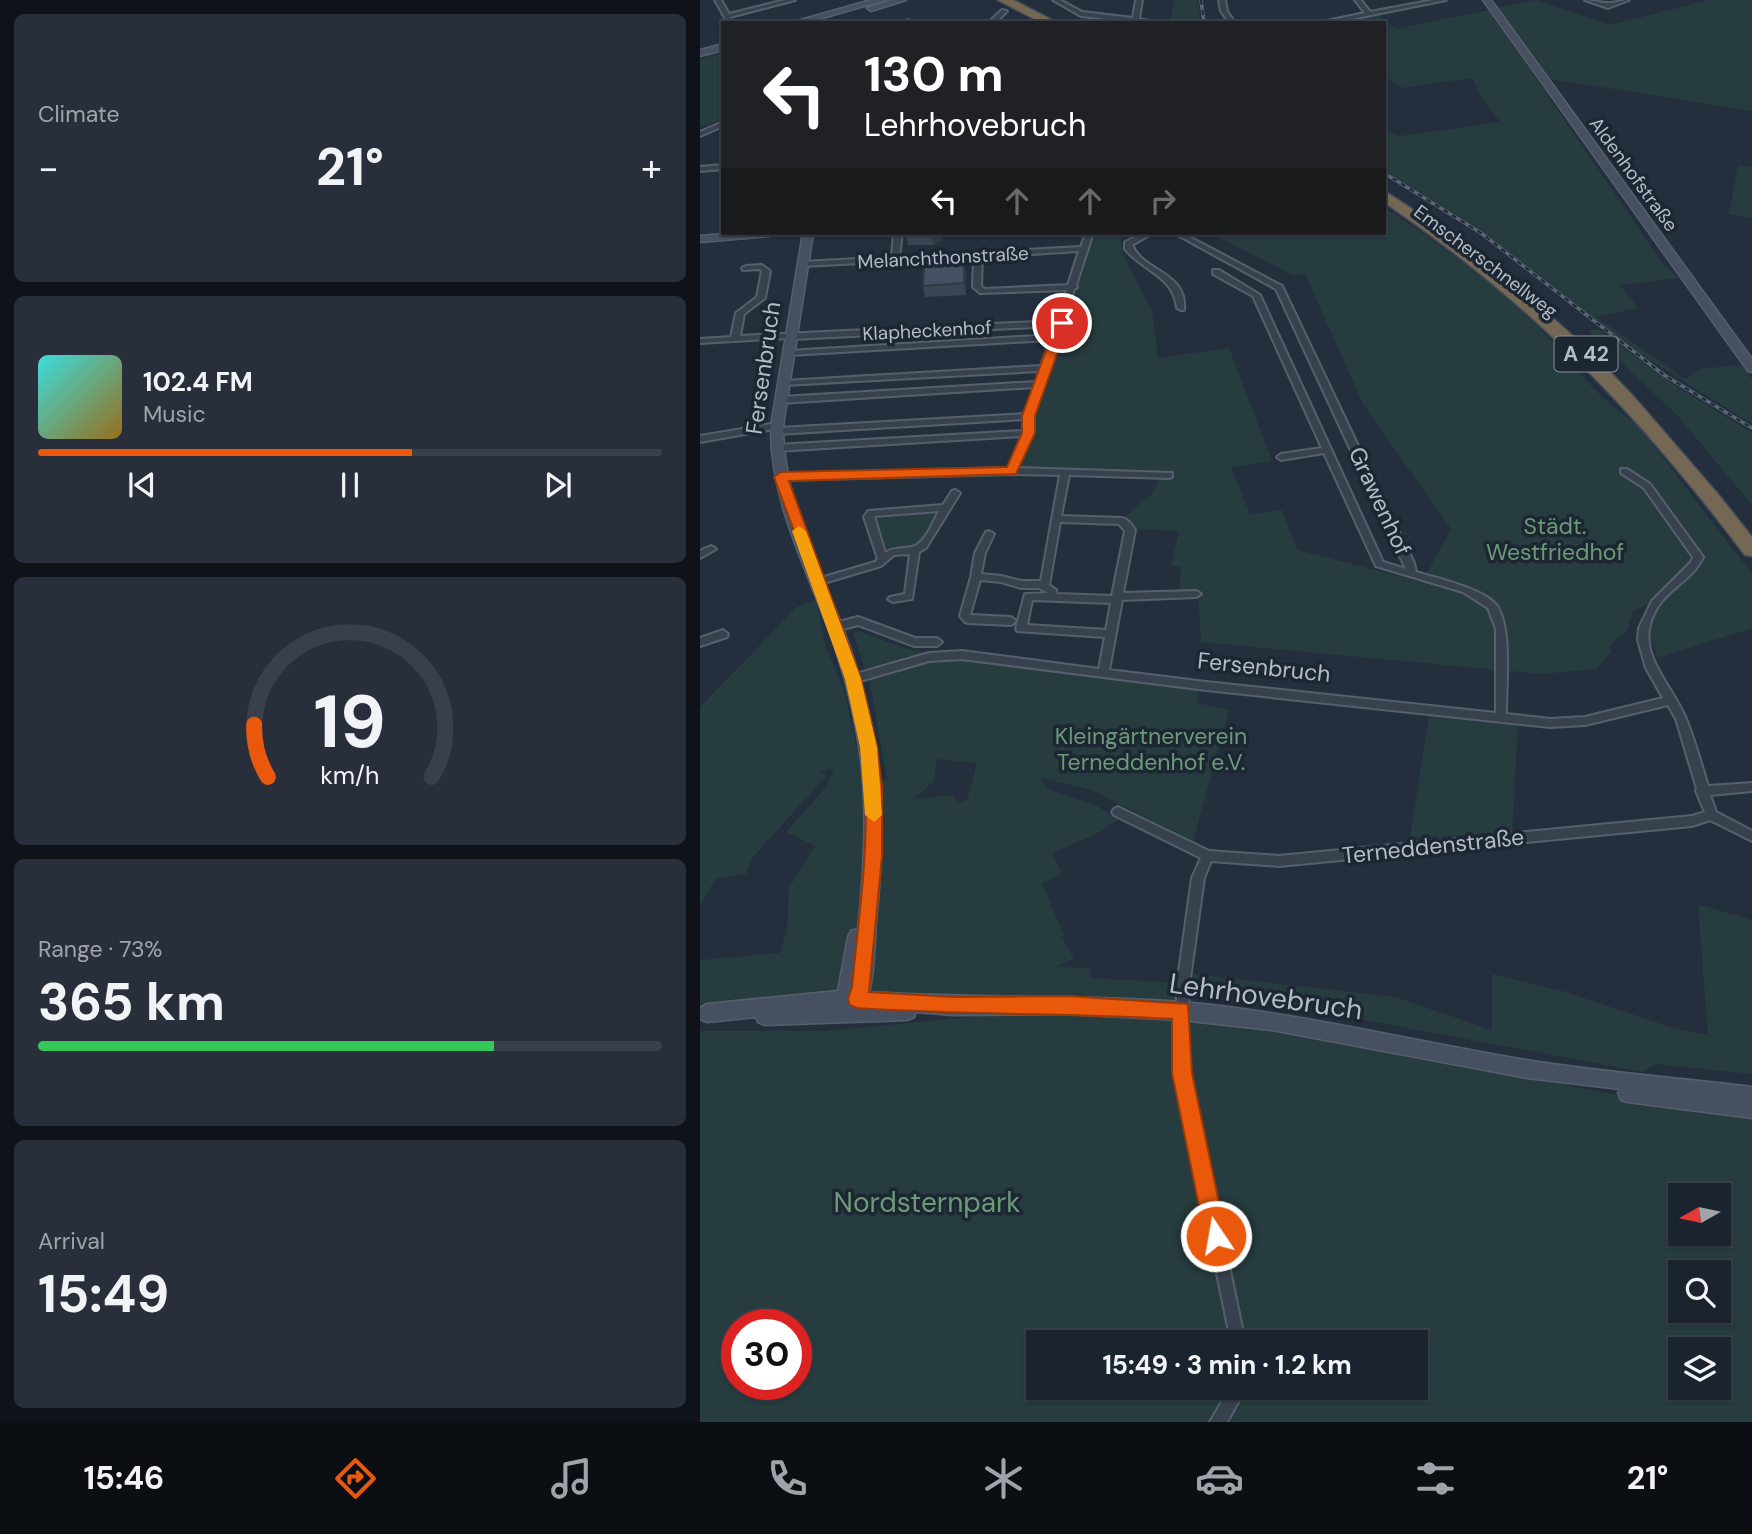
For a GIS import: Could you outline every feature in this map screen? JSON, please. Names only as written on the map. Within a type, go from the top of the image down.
[{"type":"highway","points":[[1020,0],[1064,21]]},
{"type":"highway","points":[[1004,5],[1047,21]]},
{"type":"highway","name":"Emscherschnellweg","points":[[1386,187],[1484,254],[1599,352],[1687,447],[1752,528]]},
{"type":"highway","name":"Emscherschnellweg","points":[[1386,196],[1475,258],[1588,356],[1676,452],[1752,550]]},
{"type":"street","points":[[718,0],[731,20],[792,0]]},
{"type":"street","points":[[802,21],[881,0]]},
{"type":"street","points":[[825,21],[902,0]]},
{"type":"street","points":[[1056,0],[1080,14],[1144,21]]},
{"type":"street","points":[[1136,20],[1139,0]]},
{"type":"street","points":[[1222,0],[1224,11],[1231,21]]},
{"type":"street","points":[[1358,0],[1369,14]]},
{"type":"street","points":[[1331,21],[1443,0]]},
{"type":"street","name":"Aldenhofstraße","points":[[1487,0],[1752,368]]},
{"type":"street","points":[[1588,0],[1608,6],[1626,0]]},
{"type":"street","points":[[992,21],[1004,5]]},
{"type":"street","points":[[700,46],[721,41]]},
{"type":"street","points":[[700,52],[721,47]]},
{"type":"street","points":[[700,134],[721,125]]},
{"type":"street","points":[[700,169],[721,167]]},
{"type":"street","points":[[700,239],[746,235]]},
{"type":"street","name":"Fersenbruch","points":[[808,235],[781,400],[776,448],[781,477],[853,679],[872,772],[874,830],[861,987],[848,1004]]},
{"type":"street","points":[[895,259],[898,235]]},
{"type":"street","points":[[1012,471],[1028,433],[1029,416],[1062,323],[1088,235]]},
{"type":"street","points":[[1126,235],[1131,253],[1171,281],[1181,299],[1181,308]]},
{"type":"street","points":[[1128,244],[1145,235]]},
{"type":"street","name":"Grawenhof","points":[[1181,235],[1279,288],[1412,574]]},
{"type":"street","name":"Melanchthonstraße","points":[[803,264],[1084,249]]},
{"type":"street","points":[[978,255],[976,287],[983,291],[1073,287]]},
{"type":"street","points":[[735,339],[740,313],[761,298],[766,271],[762,267],[746,268]]},
{"type":"street","points":[[1216,272],[1251,291],[1267,282]]},
{"type":"street","name":"Grawenhof","points":[[1251,291],[1256,295],[1379,564],[1412,574]]},
{"type":"street","name":"Klapheckenhof","points":[[700,341],[1062,323]]},
{"type":"street","name":"Klapheckenhof","points":[[789,353],[1056,337]]},
{"type":"street","name":"Klapheckenhof","points":[[784,383],[1045,368]]},
{"type":"street","points":[[781,400],[1039,384]]},
{"type":"street","points":[[700,439],[777,429],[1029,416]]},
{"type":"street","points":[[776,448],[1028,433]]},
{"type":"street","points":[[1281,457],[1328,450]]},
{"type":"street","points":[[781,477],[1012,471],[1168,475]]},
{"type":"street","points":[[1624,471],[1647,486],[1698,557],[1697,562],[1655,603],[1642,634],[1647,658],[1681,718],[1711,815],[1752,836]]},
{"type":"street","points":[[1045,584],[1065,472]]},
{"type":"street","points":[[817,582],[883,561],[892,552],[915,550],[923,546],[955,493]]},
{"type":"street","points":[[883,561],[871,528],[871,513],[946,508]]},
{"type":"street","points":[[1056,519],[1122,521],[1129,525],[1125,568],[1115,598],[1103,672]]},
{"type":"street","points":[[989,534],[980,552],[965,616],[968,619],[1012,621]]},
{"type":"street","points":[[700,555],[710,549]]},
{"type":"street","points":[[893,598],[909,597],[915,550]]},
{"type":"street","points":[[1412,574],[1476,594],[1496,611],[1501,629],[1501,717]]},
{"type":"street","points":[[976,577],[1008,578],[1015,583],[1045,584],[1053,592],[1052,597]]},
{"type":"street","points":[[1109,634],[1021,628],[1028,596],[1115,598],[1196,594]]},
{"type":"street","points":[[835,627],[858,621],[914,642],[937,642]]},
{"type":"street","points":[[700,642],[723,634]]},
{"type":"street","name":"Fersenbruch","points":[[853,679],[929,657],[953,655],[1550,723],[1585,721],[1670,700]]},
{"type":"street","points":[[1702,791],[1752,787]]},
{"type":"street","name":"Terneddenstraße","points":[[1118,812],[1208,856],[1279,862],[1692,821],[1711,815]]},
{"type":"street","points":[[1208,856],[1198,878],[1181,1011],[1182,1073],[1236,1330]]},
{"type":"street","name":"Lehrhovebruch","points":[[704,1013],[732,1017],[848,1004],[1067,1005],[1181,1011],[1272,1021],[1527,1069],[1752,1096]]},
{"type":"street","name":"Lehrhovebruch","points":[[1527,1069],[1541,1075],[1648,1097],[1752,1108]]},
{"type":"street","points":[[1218,1422],[1231,1400]]},
{"type":"green space","points":[[1175,0],[1198,0],[1201,21],[1170,21]]},
{"type":"green space","points":[[1535,0],[1610,25],[1709,0],[1752,0],[1752,111],[1551,79],[1498,8]]},
{"type":"green space","points":[[1489,10],[1661,261],[1678,278],[1620,285],[1638,308],[1596,317],[1685,379],[1699,369],[1741,365],[1752,379],[1752,424],[1637,352],[1483,232],[1386,171],[1386,132],[1400,136],[1501,122],[1484,101],[1472,78],[1400,88],[1386,77],[1386,22],[1396,29]]},
{"type":"green space","points":[[1376,14],[1385,21],[1342,21]]},
{"type":"green space","points":[[721,54],[721,120],[700,127],[700,59]]},
{"type":"green space","points":[[1738,165],[1752,167],[1752,218],[1729,214]]},
{"type":"green space","name":"Städt. Westfriedhof","points":[[1386,208],[1486,280],[1541,330],[1610,404],[1637,424],[1752,574],[1752,628],[1658,658],[1653,643],[1650,643],[1649,630],[1655,616],[1645,612],[1676,574],[1648,605],[1633,610],[1627,631],[1609,646],[1611,652],[1596,669],[1542,674],[1201,642],[1198,591],[1179,592],[1181,567],[1171,566],[1179,531],[1136,529],[1127,519],[1122,519],[1152,494],[1163,472],[1018,469],[1091,235],[1120,235],[1123,255],[1152,311],[1158,358],[1229,348],[1272,461],[1231,467],[1250,514],[1282,510],[1297,550],[1422,582],[1451,529],[1363,404],[1305,274],[1294,276],[1214,235],[1386,235]]},
{"type":"green space","points":[[1598,329],[1675,385],[1752,433],[1752,505],[1677,415],[1589,331]]},
{"type":"green space","points":[[935,510],[941,512],[921,545],[881,550],[873,514]]},
{"type":"green space","name":"Kleingärtnerverein Terneddenhof e.V.","points":[[816,600],[826,648],[844,690],[861,767],[868,781],[887,779],[870,684],[853,633],[858,631],[904,648],[943,656],[1199,690],[1197,703],[1229,710],[1193,841],[1092,790],[1041,778],[1047,789],[1097,806],[1118,820],[1098,833],[1052,853],[1062,874],[1042,883],[1064,935],[1062,937],[1074,959],[1058,966],[1091,969],[1090,978],[1177,983],[1176,1005],[827,997],[700,1006],[700,960],[780,953],[787,928],[789,888],[815,846],[786,832],[826,787],[834,769],[819,772],[827,775],[752,858],[746,874],[715,879],[700,907],[700,707],[797,607]],"holes":[[[937,759],[977,763],[967,800],[958,803],[953,795],[914,799],[934,781]]]},
{"type":"green space","points":[[1429,716],[1518,725],[1512,833],[1410,838]]},
{"type":"green space","points":[[1698,904],[1752,920],[1752,1074],[1656,1064],[1643,1072],[1311,1010],[1191,998],[1193,974],[1395,997],[1492,1030],[1492,974],[1566,992],[1673,1028],[1708,1035]]},
{"type":"green space","name":"Nordsternpark","points":[[1064,1008],[1290,1031],[1642,1100],[1752,1114],[1752,1422],[700,1422],[700,1031],[826,1031]]},
{"type":"building","points":[[964,264],[964,283],[923,286],[924,266]]},
{"type":"railway","points":[[1201,0],[1204,21]]},
{"type":"railway","points":[[1386,174],[1481,233],[1664,375],[1752,428]]},
{"type":"slow traffic","points":[[799,531],[853,679],[869,747],[874,815]]},
{"type":"route","points":[[1062,323],[1029,416],[1028,433],[1012,471],[781,477],[853,679],[869,747],[873,787],[873,856],[861,987],[857,999],[953,1006],[1116,1006],[1181,1011],[1182,1073],[1216,1236]]}]
